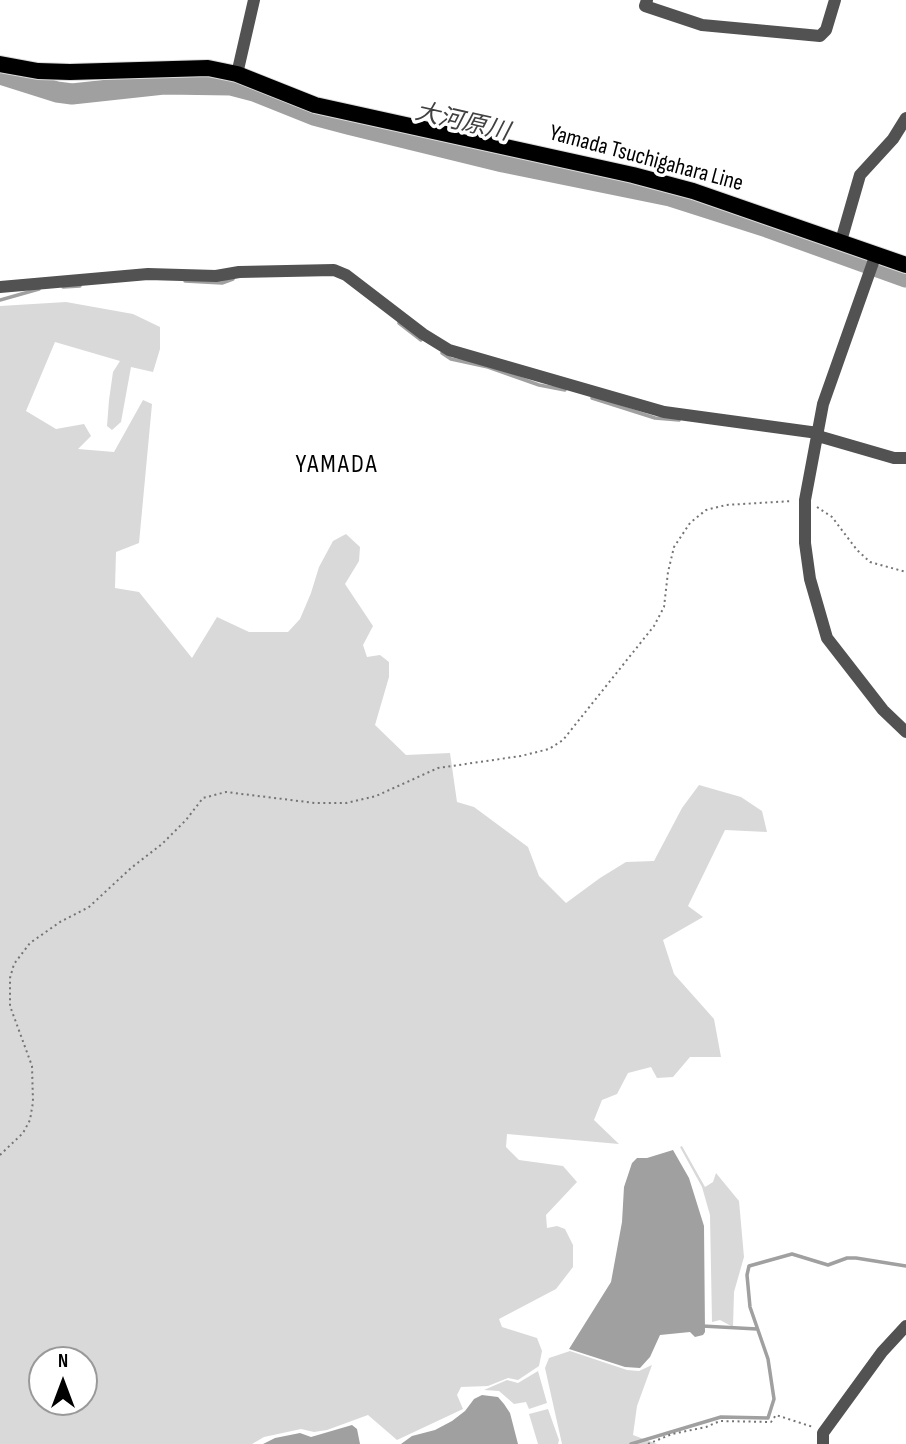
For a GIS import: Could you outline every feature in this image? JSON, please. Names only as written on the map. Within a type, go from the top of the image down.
[{"type":"main road","name":"Yamada Tsuchigahara Line","points":[[0,64],[38,71],[179,67],[208,68],[237,74],[315,104],[633,175],[693,191],[841,241],[874,261],[906,265]]},
{"type":"street","points":[[237,74],[254,0]]},
{"type":"street","points":[[647,0],[645,6],[702,25],[820,36],[826,30],[835,0]]},
{"type":"street","points":[[841,241],[860,175],[893,139],[906,118]]},
{"type":"street","points":[[874,261],[823,404],[805,500],[805,543],[810,579],[827,638],[883,710],[906,732]]},
{"type":"street","points":[[0,287],[148,274],[216,276],[239,272],[334,271],[346,275],[423,334],[458,353],[664,412],[818,434],[894,458],[906,458]]},
{"type":"street","points":[[823,1438],[882,1352],[906,1326]]},
{"type":"path","points":[[0,1154],[23,1133],[30,1119],[33,1102],[32,1066],[10,1006],[10,978],[14,964],[30,943],[60,922],[89,907],[162,844],[203,798],[226,792],[315,803],[346,803],[376,796],[438,768],[522,757],[549,749],[563,740],[654,626],[664,607],[674,547],[690,523],[706,510],[726,505],[805,500],[832,517],[856,550],[870,562],[906,572]]},
{"type":"path","points":[[648,1444],[672,1434],[706,1427],[720,1421],[771,1422],[776,1415],[814,1427],[823,1438]]},
{"type":"shaded area","points":[[66,302],[133,314],[160,327],[160,349],[153,372],[131,367],[121,422],[112,430],[107,426],[109,400],[113,372],[120,361],[55,342],[26,411],[56,429],[84,424],[91,436],[78,449],[114,452],[143,400],[152,404],[139,543],[116,552],[115,588],[139,592],[192,658],[217,617],[249,632],[288,632],[300,619],[319,567],[333,541],[346,534],[360,547],[359,561],[345,584],[373,626],[363,645],[367,657],[380,655],[389,662],[389,677],[375,725],[406,755],[450,753],[457,802],[474,807],[528,847],[539,876],[566,903],[626,862],[654,861],[682,808],[699,785],[741,797],[762,811],[767,832],[725,830],[688,906],[703,917],[663,940],[674,974],[714,1019],[721,1057],[690,1057],[673,1077],[657,1078],[651,1067],[628,1073],[617,1094],[602,1100],[594,1120],[619,1144],[507,1134],[506,1147],[519,1160],[563,1166],[577,1182],[546,1215],[547,1228],[557,1226],[565,1229],[573,1245],[573,1267],[556,1289],[499,1319],[502,1327],[537,1338],[542,1351],[539,1366],[518,1380],[508,1378],[488,1386],[461,1387],[457,1395],[463,1409],[397,1440],[368,1415],[327,1430],[314,1432],[301,1429],[264,1437],[252,1444],[0,1444],[0,306]]},
{"type":"shaded area","points":[[682,1146],[705,1187],[713,1182],[716,1173],[739,1201],[744,1257],[734,1292],[733,1327],[720,1320],[712,1322],[710,1215],[702,1187],[680,1147]]},
{"type":"shaded area","points":[[673,1150],[689,1178],[704,1226],[705,1332],[695,1337],[690,1332],[660,1335],[650,1357],[640,1368],[625,1367],[569,1349],[611,1282],[622,1222],[624,1187],[632,1163],[637,1158],[647,1158]]},
{"type":"shaded area","points":[[570,1351],[627,1370],[639,1371],[652,1365],[637,1406],[633,1435],[657,1444],[562,1444],[545,1368],[549,1358]]},
{"type":"shaded area","points":[[538,1371],[547,1403],[529,1409],[526,1402],[514,1404],[499,1391],[484,1390],[507,1380],[518,1383]]},
{"type":"shaded area","points":[[482,1395],[498,1397],[504,1404],[510,1413],[518,1444],[401,1444],[412,1436],[435,1430],[452,1421],[465,1411],[474,1399]]},
{"type":"shaded area","points":[[548,1409],[558,1444],[538,1444],[529,1414]]},
{"type":"shaded area","points":[[352,1425],[357,1429],[360,1444],[263,1444],[275,1438],[300,1433],[311,1437]]},
{"type":"waterway","name":"大河原川","points":[[0,74],[72,94],[164,84],[231,85],[254,91],[314,115],[348,124],[503,162],[670,196],[767,227],[906,277]]},
{"type":"waterway","points":[[185,281],[222,283],[233,279]]},
{"type":"waterway","points":[[63,287],[80,286]]},
{"type":"waterway","points":[[0,300],[39,289]]},
{"type":"waterway","points":[[399,323],[421,340]]},
{"type":"waterway","points":[[442,353],[451,359],[565,390]]},
{"type":"waterway","points":[[592,398],[655,418],[679,420]]},
{"type":"waterway","points":[[631,1444],[721,1417],[768,1418],[774,1399],[768,1359],[750,1307],[747,1275],[749,1266],[792,1254],[828,1265],[847,1258],[856,1258],[906,1266]]},
{"type":"waterway","points":[[702,1326],[757,1329]]},
{"type":"district","name":"YAMADA","points":[[337,465]]}]
